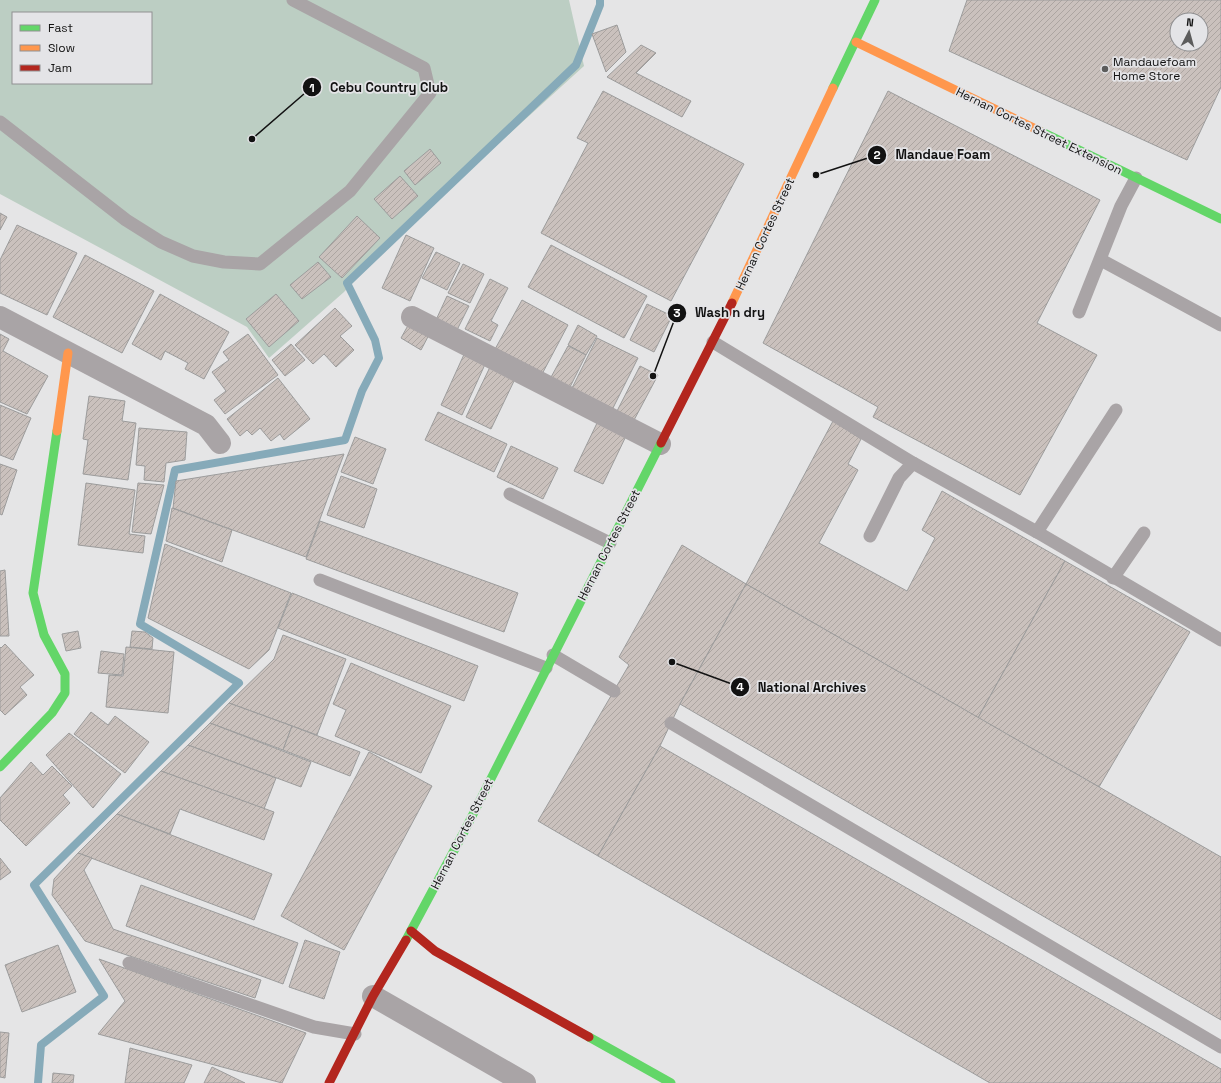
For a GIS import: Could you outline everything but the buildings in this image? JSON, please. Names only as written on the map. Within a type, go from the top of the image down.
[{"type":"main road","name":"Hernan Cortes Street","points":[[334,1081],[373,996],[412,931],[465,830],[713,342],[875,0]]},
{"type":"main road","name":"Hernan Cortes Street Extension","points":[[856,42],[1221,219]]},
{"type":"main road","points":[[0,767],[52,713],[65,693],[65,674],[44,635],[33,593],[68,353]]},
{"type":"main road","points":[[412,931],[435,951],[671,1083]]},
{"type":"street","points":[[0,317],[206,425],[220,443]]},
{"type":"street","points":[[412,317],[660,444]]},
{"type":"street","points":[[373,996],[525,1083]]},
{"type":"lane","points":[[0,122],[126,220],[161,242],[193,256],[224,262],[260,264],[350,190],[430,93],[424,68],[293,0]]},
{"type":"lane","points":[[1078,312],[1101,260],[1121,206],[1136,178]]},
{"type":"lane","points":[[1101,260],[1221,324]]},
{"type":"lane","points":[[713,342],[913,463],[1037,532],[1221,640]]},
{"type":"lane","points":[[1037,532],[1116,410]]},
{"type":"lane","points":[[870,536],[900,478],[913,463]]},
{"type":"lane","points":[[510,494],[610,543]]},
{"type":"lane","points":[[1113,578],[1144,533]]},
{"type":"lane","points":[[320,580],[546,668]]},
{"type":"lane","points":[[553,655],[614,691]]},
{"type":"lane","points":[[671,723],[1221,1047]]},
{"type":"lane","points":[[129,963],[314,1027],[355,1034]]},
{"type":"green space","points":[[0,0],[569,0],[584,66],[410,224],[344,292],[269,358],[247,327],[0,194]]},
{"type":"waterway","points":[[38,1083],[41,1045],[104,996],[34,885],[239,683],[140,624],[175,470],[345,440],[362,391],[379,358],[375,340],[347,283],[576,65],[600,5],[600,0]]},
{"type":"traffic: fast","points":[[833,88],[875,0]]},
{"type":"traffic: fast","points":[[1040,131],[1221,219]]},
{"type":"traffic: fast","points":[[0,767],[52,713],[65,693],[65,674],[44,635],[33,593],[57,431]]},
{"type":"traffic: fast","points":[[406,940],[465,830],[661,443]]},
{"type":"traffic: fast","points":[[589,1037],[671,1083]]},
{"type":"traffic: slow","points":[[856,42],[1040,131]]},
{"type":"traffic: slow","points":[[732,303],[833,88]]},
{"type":"traffic: slow","points":[[57,431],[68,353]]},
{"type":"traffic: jam","points":[[661,443],[732,303]]},
{"type":"traffic: jam","points":[[411,931],[435,951],[589,1037]]},
{"type":"traffic: jam","points":[[329,1083],[373,996],[406,940]]},
{"type":"place","name":"Mandauefoam Home Store","points":[[1105,69]]},
{"type":"place","name":"Cebu Country Club","points":[[252,139]]},
{"type":"place","name":"Mandaue Foam","points":[[816,175]]},
{"type":"place","name":"Wash n dry","points":[[653,376]]},
{"type":"place","name":"National Archives","points":[[672,662]]}]
